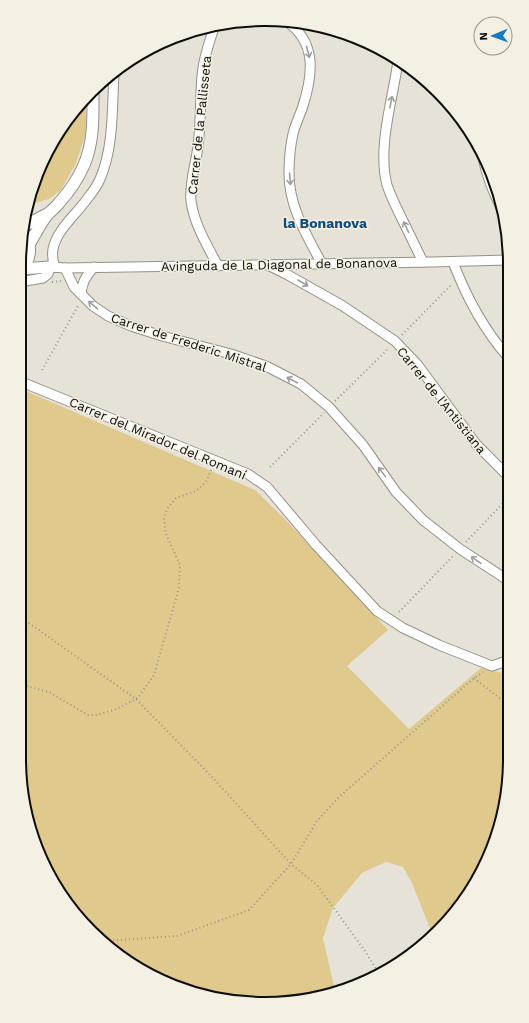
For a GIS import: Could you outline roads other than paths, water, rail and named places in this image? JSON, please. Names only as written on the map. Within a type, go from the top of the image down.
[{"type":"street","points":[[295,28],[306,44],[311,63],[310,82],[293,135],[289,175],[291,192],[302,227],[322,264]]},
{"type":"street","name":"Carrer de la Pallisseta","points":[[213,32],[206,52],[202,74],[199,135],[197,157],[192,180],[191,199],[197,224],[218,266]]},
{"type":"street","points":[[397,66],[384,139],[384,168],[387,184],[394,203],[423,262]]},
{"type":"street","points":[[26,281],[43,278],[48,274],[52,267],[53,249],[59,234],[88,199],[100,179],[110,142],[114,79]]},
{"type":"street","points":[[29,248],[48,214],[70,191],[78,178],[89,150],[92,136],[93,99]]},
{"type":"street","points":[[30,223],[48,214]]},
{"type":"street","points":[[26,263],[29,248],[28,241]]},
{"type":"street","points":[[29,248],[39,260],[52,267]]},
{"type":"street","name":"Avinguda de la Diagonal de Bonanova","points":[[52,267],[218,266],[503,260]]},
{"type":"street","points":[[453,262],[478,316],[496,344],[503,352]]},
{"type":"street","name":"Carrer de l'Antistiana","points":[[269,265],[343,306],[395,341],[417,364],[476,444],[503,471]]},
{"type":"street","points":[[26,269],[52,267]]},
{"type":"street","points":[[80,298],[84,280],[94,267]]},
{"type":"street","name":"Carrer de Frederic Mistral","points":[[65,268],[80,298],[108,316],[131,326],[266,366],[301,384],[329,407],[363,445],[396,492],[423,520],[460,549],[503,577]]},
{"type":"street","name":"Carrer del Mirador del Romaní","points":[[26,384],[248,474],[267,487],[316,545],[377,611],[403,628],[439,645],[492,666],[503,662]]},
{"type":"district","name":"la Bonanova","points":[[325,223]]}]
